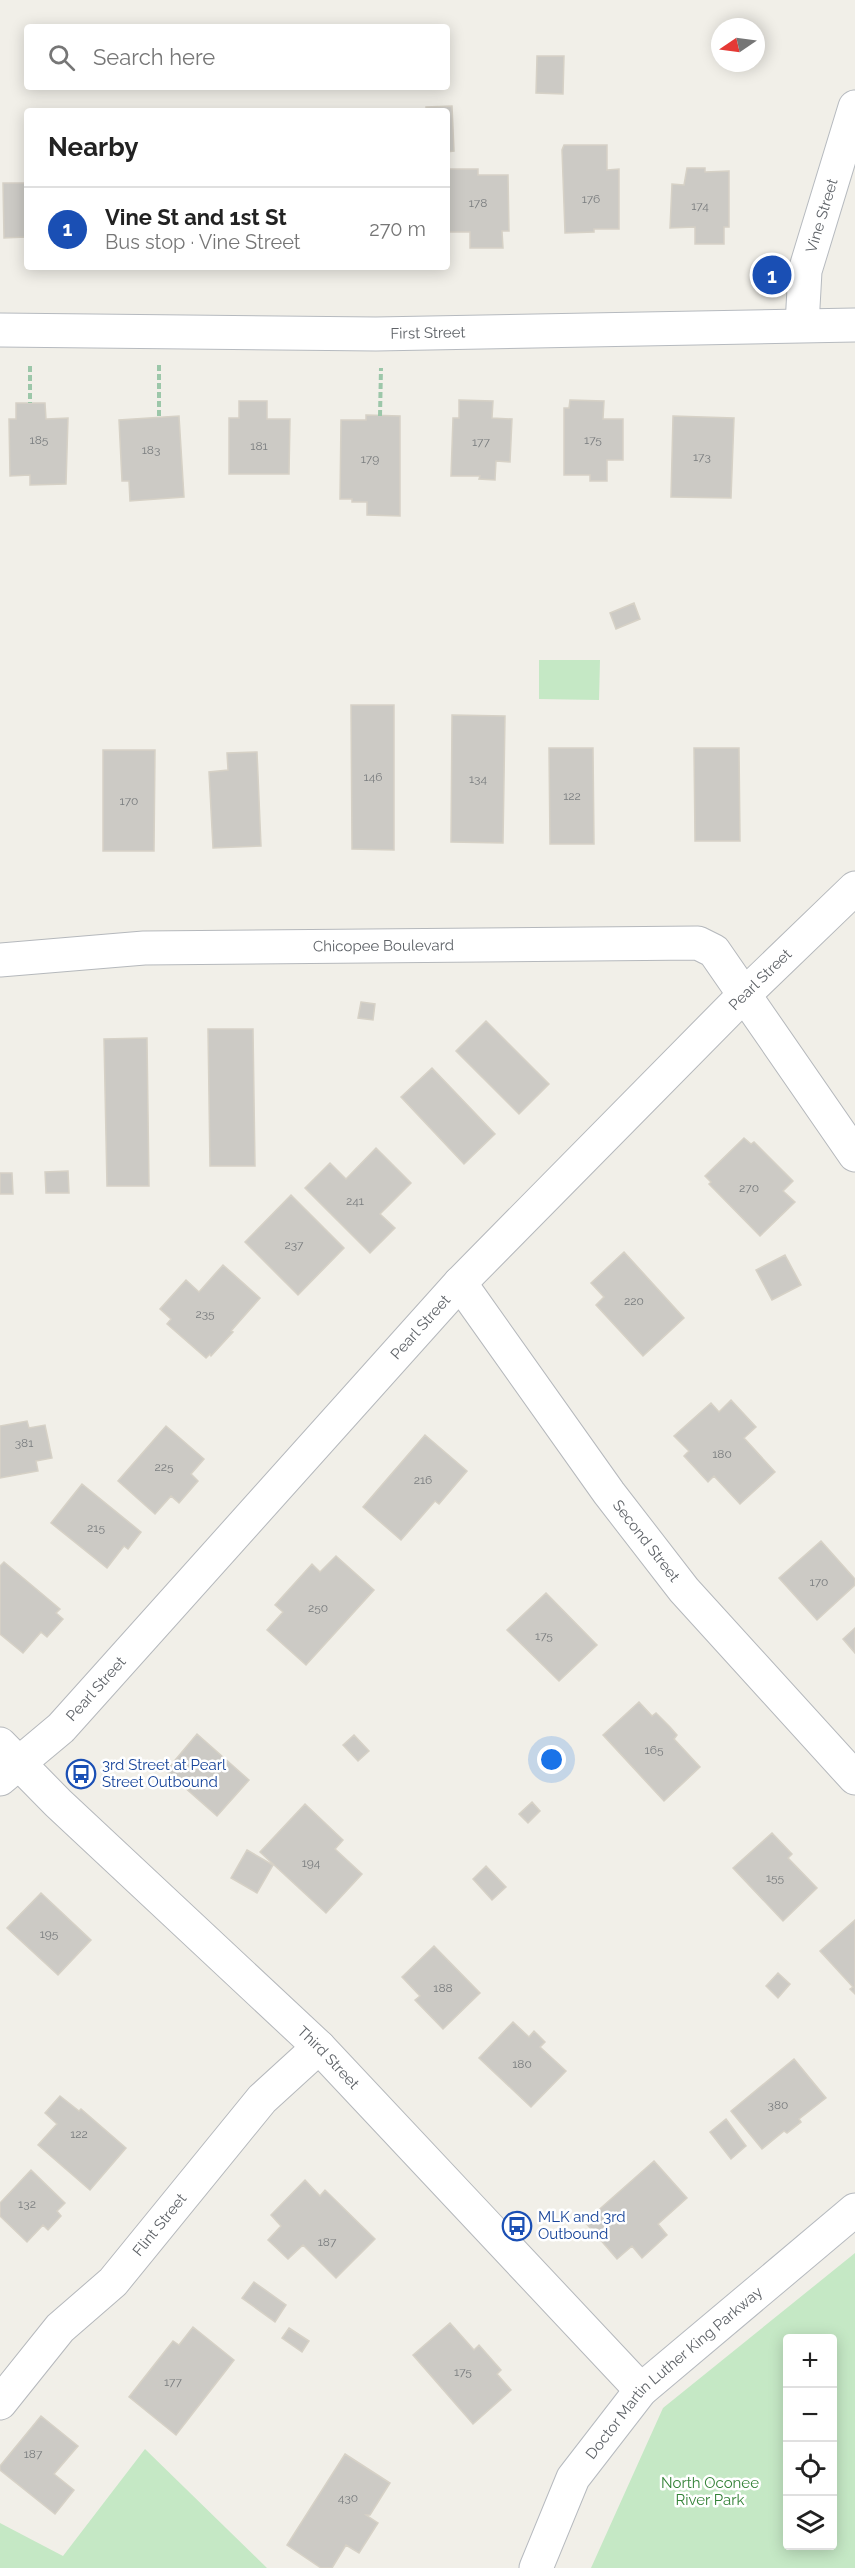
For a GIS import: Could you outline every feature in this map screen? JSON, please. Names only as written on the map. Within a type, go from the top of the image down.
[{"type":"street","name":"Vine Street","points":[[801,325],[805,271],[855,107]]},
{"type":"street","name":"First Street","points":[[0,330],[376,333],[855,325]]},
{"type":"street","name":"Pearl Street","points":[[6,1762],[61,1728],[460,1283],[744,995],[855,888]]},
{"type":"street","name":"Chicopee Boulevard","points":[[0,960],[144,948],[698,943],[714,951],[855,1155]]},
{"type":"street","name":"Second Street","points":[[460,1283],[609,1493],[684,1590],[855,1778]]},
{"type":"street","name":"Third Street","points":[[6,1762],[319,2048],[641,2390]]},
{"type":"street","name":"Flint Street","points":[[0,2403],[60,2328],[113,2282],[262,2099],[319,2048]]},
{"type":"street","name":"Doctor Martin Luther King Parkway","points":[[536,2568],[573,2478],[641,2390],[855,2210]]},
{"type":"path","points":[[380,416],[382,358]]},
{"type":"path","points":[[30,362],[30,403]]},
{"type":"path","points":[[159,362],[159,417]]},
{"type":"green space","points":[[539,660],[600,660],[599,700],[539,699]]},
{"type":"green space","name":"North Oconee River Park","points":[[855,2253],[855,2568],[591,2568],[663,2408]]},
{"type":"green space","points":[[145,2449],[267,2568],[0,2568],[0,2523],[63,2556]]},
{"type":"building","points":[[537,56],[564,56],[563,94],[536,93]]},
{"type":"building","points":[[452,106],[454,151],[450,152],[450,108],[426,107]]},
{"type":"building","points":[[564,145],[607,145],[607,170],[619,169],[619,229],[594,229],[594,232],[565,233],[562,150]]},
{"type":"building","points":[[687,168],[705,168],[705,172],[729,171],[729,227],[724,227],[724,244],[695,244],[695,227],[670,228],[672,184],[684,185]]},
{"type":"building","points":[[450,169],[478,169],[478,175],[508,175],[509,231],[502,231],[503,248],[470,248],[470,232],[450,232]]},
{"type":"building","points":[[3,183],[24,183],[24,237],[4,238]]},
{"type":"building","points":[[459,400],[493,401],[492,418],[512,419],[510,462],[496,461],[495,480],[479,479],[480,476],[451,476],[453,418],[459,418]]},
{"type":"building","points":[[570,400],[604,401],[603,419],[623,419],[623,460],[607,460],[607,481],[590,481],[590,475],[564,475],[564,408],[569,408]]},
{"type":"building","points":[[239,401],[267,401],[267,419],[290,419],[289,474],[229,474],[229,418],[239,418]]},
{"type":"building","points":[[16,403],[45,403],[46,419],[68,418],[66,484],[30,485],[30,475],[10,476],[9,419],[16,419]]},
{"type":"building","points":[[366,415],[400,416],[400,516],[367,515],[367,502],[340,499],[341,420],[366,420]]},
{"type":"building","points":[[179,416],[184,497],[130,501],[129,481],[122,481],[119,420]]},
{"type":"building","points":[[673,416],[734,418],[731,498],[671,497]]},
{"type":"building","points":[[634,603],[640,619],[616,629],[610,613]]},
{"type":"building","points":[[351,705],[394,705],[394,850],[352,849]]},
{"type":"building","points":[[452,715],[505,716],[503,843],[451,842]]},
{"type":"building","points":[[549,748],[593,748],[594,844],[550,844]]},
{"type":"building","points":[[694,748],[739,748],[740,841],[695,841]]},
{"type":"building","points":[[103,750],[155,750],[154,851],[103,851]]},
{"type":"building","points":[[257,752],[261,846],[213,848],[209,772],[228,770],[227,753]]},
{"type":"building","points":[[361,1002],[375,1004],[373,1020],[358,1018]]},
{"type":"building","points":[[486,1021],[549,1084],[519,1114],[456,1051]]},
{"type":"building","points":[[208,1029],[253,1029],[255,1166],[210,1166]]},
{"type":"building","points":[[147,1038],[149,1186],[107,1186],[104,1039]]},
{"type":"building","points":[[432,1068],[495,1134],[464,1164],[401,1097]]},
{"type":"building","points":[[744,1138],[751,1144],[754,1142],[793,1181],[783,1191],[795,1202],[760,1236],[709,1184],[711,1182],[705,1176]]},
{"type":"building","points":[[376,1148],[411,1183],[380,1214],[395,1228],[370,1253],[305,1188],[330,1163],[346,1179]]},
{"type":"building","points":[[68,1171],[69,1193],[46,1193],[45,1172]]},
{"type":"building","points":[[0,1173],[12,1173],[13,1194],[0,1194]]},
{"type":"building","points":[[291,1195],[344,1248],[298,1295],[245,1242]]},
{"type":"building","points":[[624,1252],[684,1318],[643,1356],[596,1305],[604,1297],[591,1283]]},
{"type":"building","points":[[785,1255],[801,1285],[772,1300],[756,1270]]},
{"type":"building","points":[[223,1265],[260,1298],[231,1331],[233,1332],[211,1356],[210,1354],[206,1358],[167,1324],[171,1319],[160,1309],[186,1280],[199,1292]]},
{"type":"building","points":[[731,1400],[756,1427],[744,1438],[775,1472],[740,1504],[714,1476],[708,1482],[684,1456],[689,1451],[674,1436],[711,1403],[719,1412]]},
{"type":"building","points":[[27,1421],[29,1428],[45,1425],[52,1458],[36,1461],[38,1471],[0,1478],[0,1426]]},
{"type":"building","points":[[166,1426],[204,1459],[191,1474],[198,1481],[179,1503],[171,1496],[155,1514],[118,1481]]},
{"type":"building","points":[[425,1435],[467,1471],[439,1504],[435,1501],[401,1540],[363,1507]]},
{"type":"building","points":[[82,1484],[141,1532],[128,1549],[124,1546],[107,1568],[51,1523]]},
{"type":"building","points":[[821,1541],[855,1579],[855,1585],[817,1620],[779,1578]]},
{"type":"building","points":[[336,1556],[374,1590],[306,1665],[267,1630],[283,1612],[275,1605],[312,1564],[320,1572]]},
{"type":"building","points":[[4,1562],[60,1609],[56,1613],[63,1619],[47,1637],[41,1632],[23,1653],[0,1634],[0,1566]]},
{"type":"building","points":[[546,1593],[597,1645],[559,1681],[507,1630]]},
{"type":"building","points":[[855,1628],[855,1653],[843,1639]]},
{"type":"building","points":[[639,1702],[652,1716],[656,1713],[670,1727],[677,1735],[674,1739],[700,1767],[664,1801],[603,1735]]},
{"type":"building","points":[[197,1734],[249,1780],[217,1816],[166,1771]]},
{"type":"building","points":[[354,1735],[369,1751],[358,1761],[343,1745]]},
{"type":"building","points":[[532,1802],[540,1811],[528,1823],[519,1814]]},
{"type":"building","points":[[305,1804],[343,1840],[335,1849],[362,1874],[326,1913],[260,1852]]},
{"type":"building","points":[[772,1833],[792,1854],[788,1858],[817,1888],[783,1921],[733,1868]]},
{"type":"building","points":[[247,1850],[273,1865],[257,1893],[231,1878]]},
{"type":"building","points":[[486,1866],[506,1887],[492,1900],[473,1879]]},
{"type":"building","points":[[41,1893],[91,1940],[58,1975],[7,1928]]},
{"type":"building","points":[[855,1920],[855,1994],[850,1989],[853,1987],[820,1951]]},
{"type":"building","points":[[434,1946],[480,1993],[443,2029],[415,2000],[420,1996],[402,1977]]},
{"type":"building","points":[[778,1973],[790,1984],[778,1998],[766,1986]]},
{"type":"building","points":[[513,2022],[529,2037],[534,2031],[545,2042],[540,2047],[566,2071],[531,2107],[479,2058]]},
{"type":"building","points":[[794,2059],[826,2098],[799,2119],[801,2122],[787,2133],[784,2131],[762,2149],[731,2111]]},
{"type":"building","points":[[60,2096],[79,2111],[81,2109],[126,2148],[90,2190],[38,2145],[57,2124],[45,2113]]},
{"type":"building","points":[[726,2119],[746,2146],[731,2159],[710,2132]]},
{"type":"building","points":[[654,2161],[687,2198],[658,2224],[667,2235],[642,2258],[632,2246],[617,2259],[585,2222]]},
{"type":"building","points":[[31,2170],[65,2203],[57,2211],[61,2216],[48,2230],[43,2225],[27,2242],[0,2216],[0,2203]]},
{"type":"building","points":[[305,2180],[320,2196],[325,2190],[375,2239],[336,2278],[303,2245],[288,2259],[268,2240],[281,2226],[271,2215]]},
{"type":"building","points":[[254,2282],[286,2305],[275,2322],[242,2298]]},
{"type":"building","points":[[450,2323],[474,2350],[479,2345],[501,2370],[497,2374],[511,2390],[473,2424],[413,2355]]},
{"type":"building","points":[[193,2327],[234,2360],[176,2435],[129,2397],[173,2341],[179,2345]]},
{"type":"building","points":[[289,2328],[309,2341],[302,2352],[282,2338]]},
{"type":"building","points":[[41,2416],[78,2446],[54,2474],[74,2490],[55,2514],[0,2470],[0,2466]]},
{"type":"building","points":[[345,2454],[390,2483],[370,2515],[366,2515],[378,2523],[359,2553],[346,2545],[332,2568],[321,2568],[287,2545]]},
{"type":"place","name":"Vine St and 1st St","points":[[772,275]]},
{"type":"place","name":"3rd Street at Pearl Street Outbound","points":[[81,1774]]},
{"type":"place","name":"MLK and 3rd Outbound","points":[[517,2226]]}]
